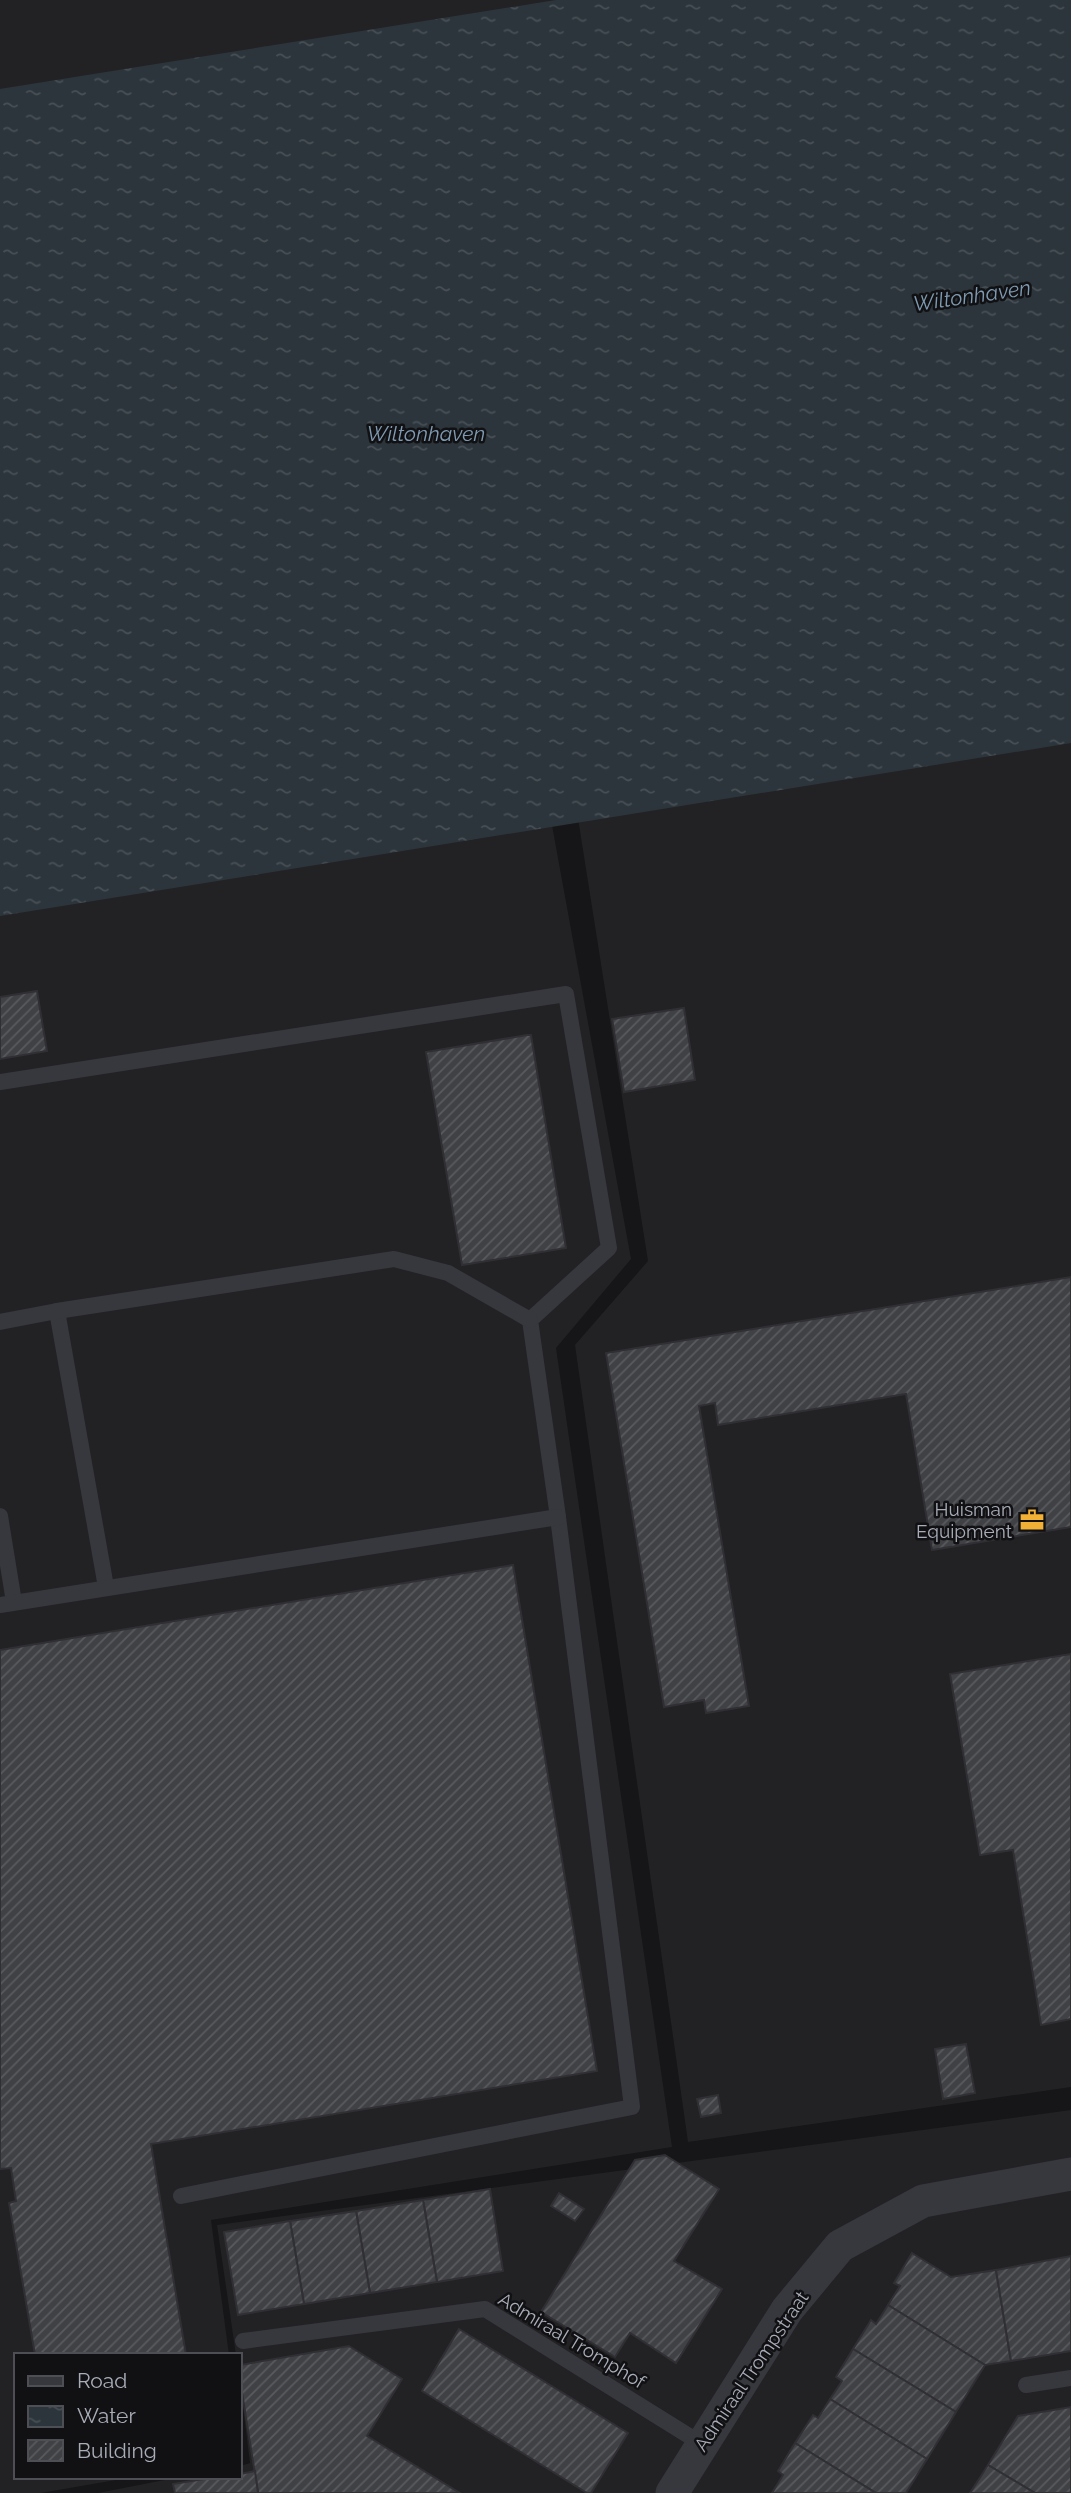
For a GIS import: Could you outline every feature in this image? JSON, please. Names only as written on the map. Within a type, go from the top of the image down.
[{"type":"street","name":"Admiraal Trompstraat","points":[[672,2493],[787,2310],[840,2246],[923,2201],[1071,2174]]},
{"type":"lane","points":[[0,1082],[566,994],[609,1248],[530,1320]]},
{"type":"lane","points":[[0,1322],[394,1259],[449,1273],[530,1320]]},
{"type":"lane","points":[[57,1311],[106,1587]]},
{"type":"lane","points":[[181,2196],[632,2107],[558,1517],[530,1320]]},
{"type":"lane","points":[[0,1516],[7,1604],[558,1517]]},
{"type":"lane","name":"Admiraal Tromphof","points":[[243,2341],[485,2309],[702,2444]]},
{"type":"lane","points":[[1026,2385],[1071,2378]]},
{"type":"shaded area","points":[[0,0],[627,0],[0,100]]},
{"type":"shaded area","points":[[1071,734],[1071,2087],[688,2142],[575,1345],[648,1261],[577,812]]},
{"type":"shaded area","points":[[550,814],[631,1259],[556,1348],[672,2147],[211,2220],[229,2353],[14,2353],[14,2479],[122,2479],[41,2493],[0,2493],[0,903]]},
{"type":"shaded area","points":[[1071,2110],[1071,2493],[98,2493],[170,2479],[242,2479],[242,2465],[250,2463],[242,2399],[242,2353],[236,2353],[217,2225]]},
{"type":"water","name":"Wiltonhaven","points":[[556,0],[1071,0],[1071,743],[0,916],[0,89]]},
{"type":"building","points":[[37,991],[47,1051],[0,1059],[0,997]]},
{"type":"building","points":[[684,1008],[695,1080],[624,1092],[612,1019]]},
{"type":"building","points":[[531,1035],[566,1248],[462,1265],[426,1052]]},
{"type":"building","points":[[1071,1277],[1071,1527],[932,1550],[906,1394],[718,1425],[715,1403],[699,1406],[749,1706],[706,1713],[704,1700],[664,1707],[606,1353]]},
{"type":"building","points":[[513,1565],[597,2071],[151,2144],[186,2353],[35,2353],[9,2203],[16,2201],[11,2168],[0,2169],[0,1650]]},
{"type":"building","points":[[1071,1654],[1071,2019],[1041,2025],[1013,1850],[980,1855],[950,1674]]},
{"type":"building","points":[[966,2044],[975,2093],[943,2099],[935,2049]]},
{"type":"building","points":[[718,2095],[721,2113],[701,2117],[697,2099]]},
{"type":"building","points":[[665,2155],[719,2189],[674,2261],[722,2289],[676,2363],[630,2333],[615,2357],[541,2312],[635,2160]]},
{"type":"building","points":[[490,2189],[503,2271],[437,2282],[423,2200]]},
{"type":"building","points":[[559,2193],[584,2209],[575,2221],[551,2206]]},
{"type":"building","points":[[423,2200],[437,2282],[370,2293],[356,2211]]},
{"type":"building","points":[[356,2211],[370,2293],[304,2304],[290,2221]]},
{"type":"building","points":[[290,2221],[304,2304],[238,2315],[224,2232]]},
{"type":"building","points":[[912,2253],[951,2277],[996,2270],[1011,2361],[985,2365],[888,2305],[900,2286],[894,2283]]},
{"type":"building","points":[[1071,2256],[1071,2351],[1011,2361],[996,2270]]},
{"type":"building","points":[[888,2305],[985,2365],[956,2412],[853,2349],[871,2320],[876,2324]]},
{"type":"building","points":[[459,2329],[628,2433],[591,2493],[422,2391]]},
{"type":"building","points":[[349,2346],[402,2379],[367,2436],[460,2493],[258,2493],[242,2393],[242,2365]]},
{"type":"building","points":[[853,2349],[956,2412],[927,2459],[830,2399],[842,2381],[836,2377]]},
{"type":"building","points":[[830,2399],[927,2459],[906,2493],[876,2493],[795,2443],[813,2415],[818,2418]]},
{"type":"building","points":[[1071,2407],[1071,2493],[1035,2493],[988,2465],[1018,2416]]},
{"type":"building","points":[[795,2443],[876,2493],[772,2493],[783,2475],[778,2471]]},
{"type":"building","points":[[988,2465],[1035,2493],[970,2493]]},
{"type":"building","points":[[255,2471],[258,2493],[175,2493],[173,2484],[204,2479],[242,2479],[242,2474]]},
{"type":"place","name":"Huisman Equipment","points":[[1032,1520]]}]
